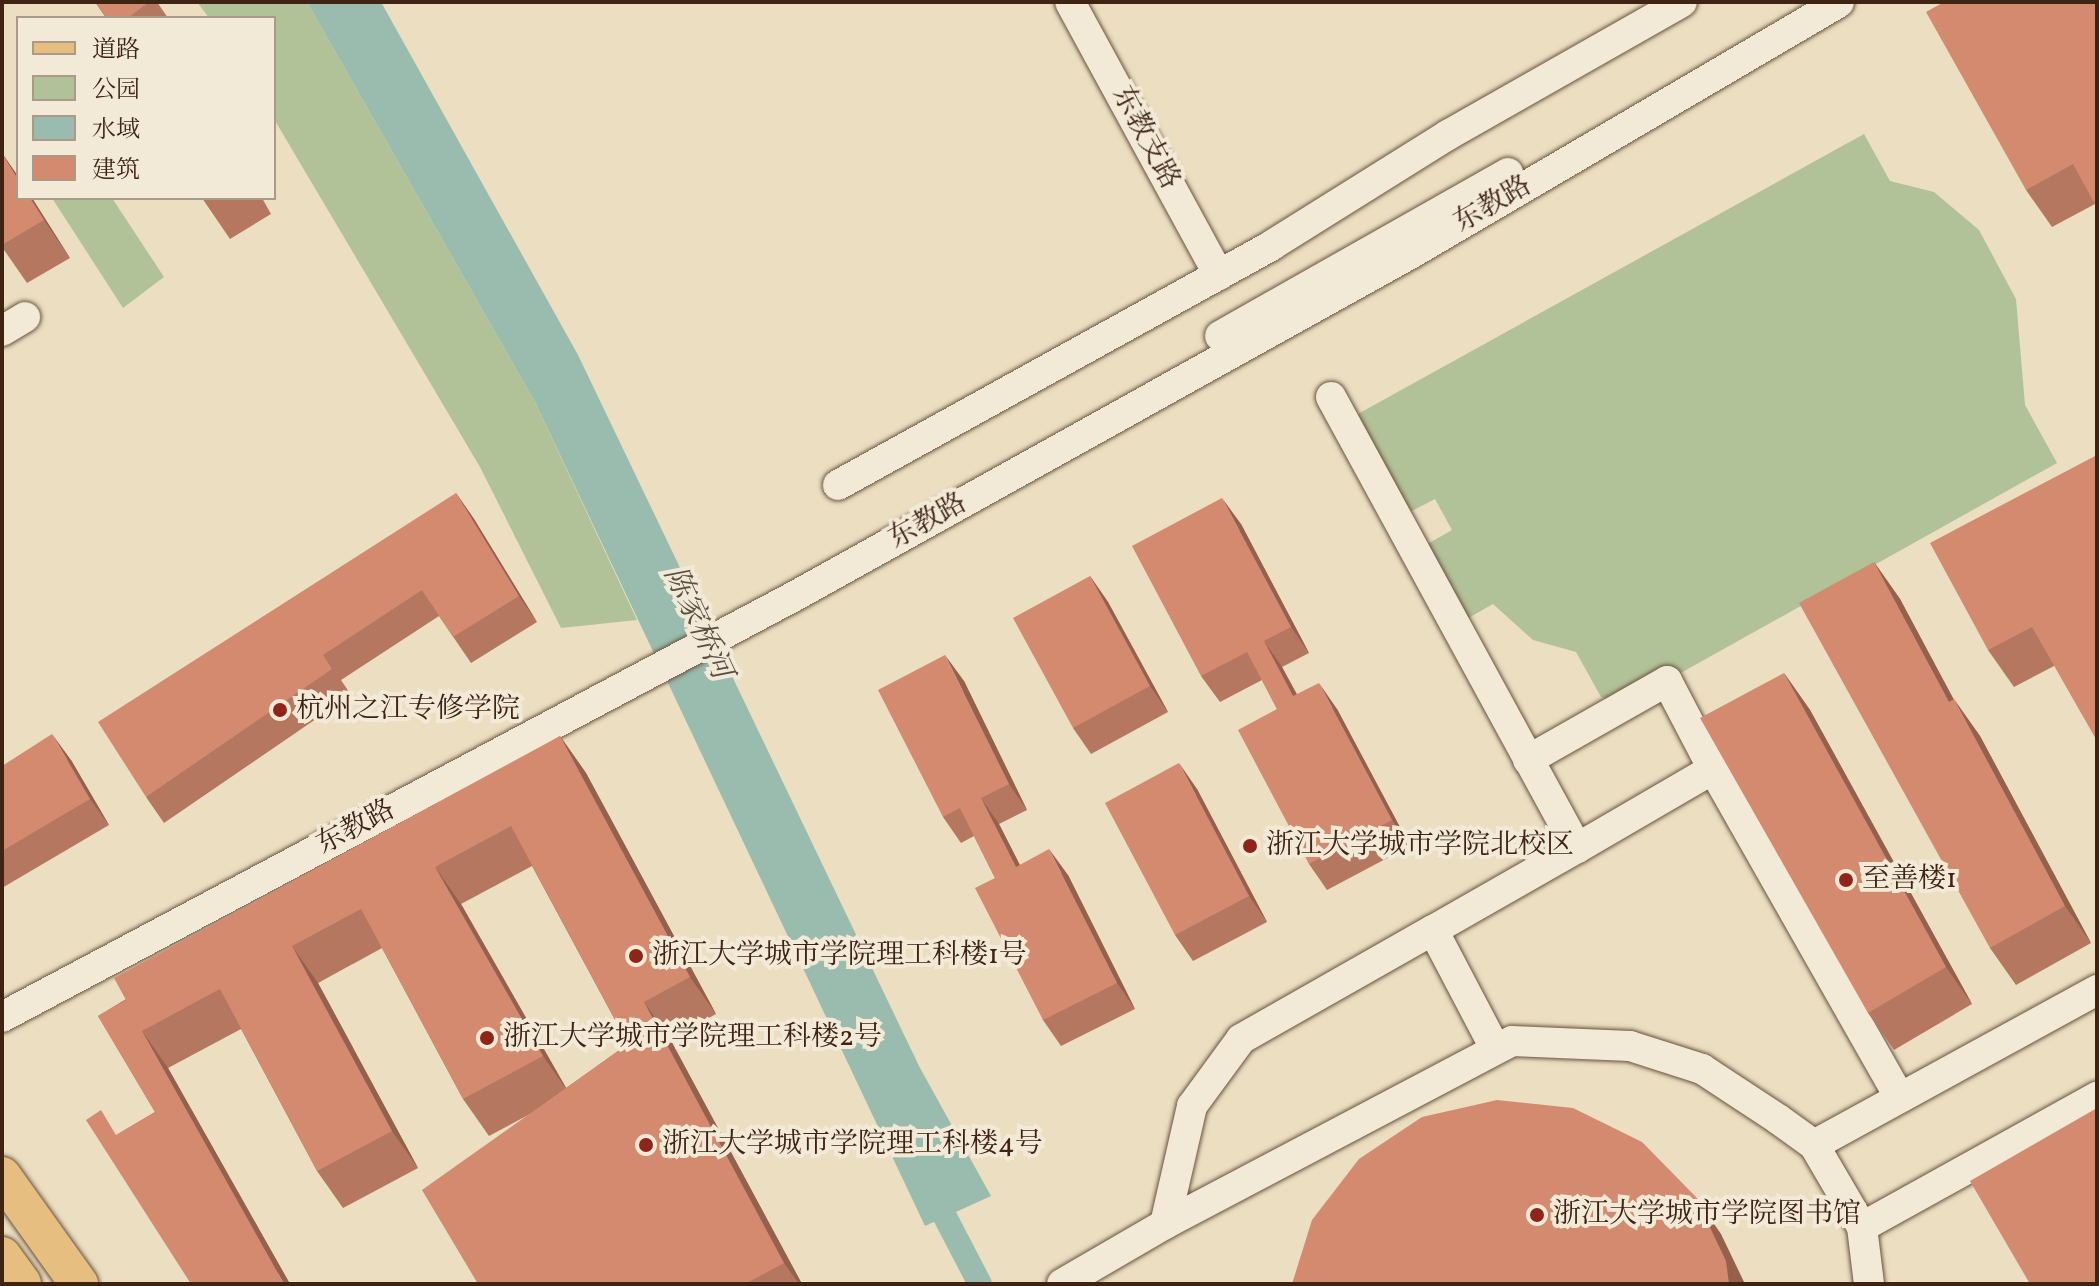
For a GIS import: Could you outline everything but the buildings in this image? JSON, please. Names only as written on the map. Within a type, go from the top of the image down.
[{"type":"main road","points":[[2,1176],[79,1284]]},
{"type":"main road","points":[[2,1256],[22,1284]]},
{"type":"street","name":"东教支路","points":[[1070,2],[1219,275]]},
{"type":"street","points":[[838,485],[1219,275],[1448,135],[1682,2]]},
{"type":"street","name":"东教路","points":[[787,591],[1809,2]]},
{"type":"street","name":"东教路","points":[[2,998],[787,591],[1412,253],[1839,2]]},
{"type":"street","points":[[1331,397],[1577,848]]},
{"type":"street","points":[[1528,760],[1667,681],[1713,769],[1900,1098]]},
{"type":"street","name":"东教路","points":[[2,1017],[582,698]]},
{"type":"street","points":[[1165,1224],[1192,1106],[1241,1039],[1713,769]]},
{"type":"street","points":[[1433,930],[1495,1048]]},
{"type":"street","points":[[1814,1145],[2097,990]]},
{"type":"street","points":[[1062,1284],[1165,1224],[1512,1041],[1630,1046],[1702,1069],[1814,1145],[1862,1227],[1869,1284]]},
{"type":"street","points":[[1862,1227],[2097,1097]]},
{"type":"green space","points":[[197,2],[307,2],[535,402],[637,620],[561,628],[480,467],[276,122],[276,16],[208,16]]},
{"type":"green space","points":[[1864,134],[1890,181],[1934,192],[1979,230],[2016,299],[2025,405],[2057,463],[1627,703],[1601,697],[1576,652],[1533,640],[1493,604],[1465,620],[1424,546],[1452,530],[1435,499],[1410,512],[1356,415]]},
{"type":"green space","points":[[53,200],[113,200],[164,277],[123,308]]},
{"type":"water","points":[[307,2],[381,2],[578,355],[920,1068],[991,1196],[925,1226],[535,402]]},
{"type":"waterway","name":"陈家桥河","points":[[930,1188],[980,1284]]},
{"type":"place","name":"杭州之江专修学院","points":[[280,710]]},
{"type":"place","name":"浙江大学城市学院北校区","points":[[1250,846]]},
{"type":"place","name":"至善楼1","points":[[1846,880]]},
{"type":"place","name":"浙江大学城市学院理工科楼1号","points":[[636,956]]},
{"type":"place","name":"浙江大学城市学院理工科楼2号","points":[[487,1038]]},
{"type":"place","name":"浙江大学城市学院理工科楼4号","points":[[646,1145]]},
{"type":"place","name":"浙江大学城市学院图书馆","points":[[1537,1215]]}]
